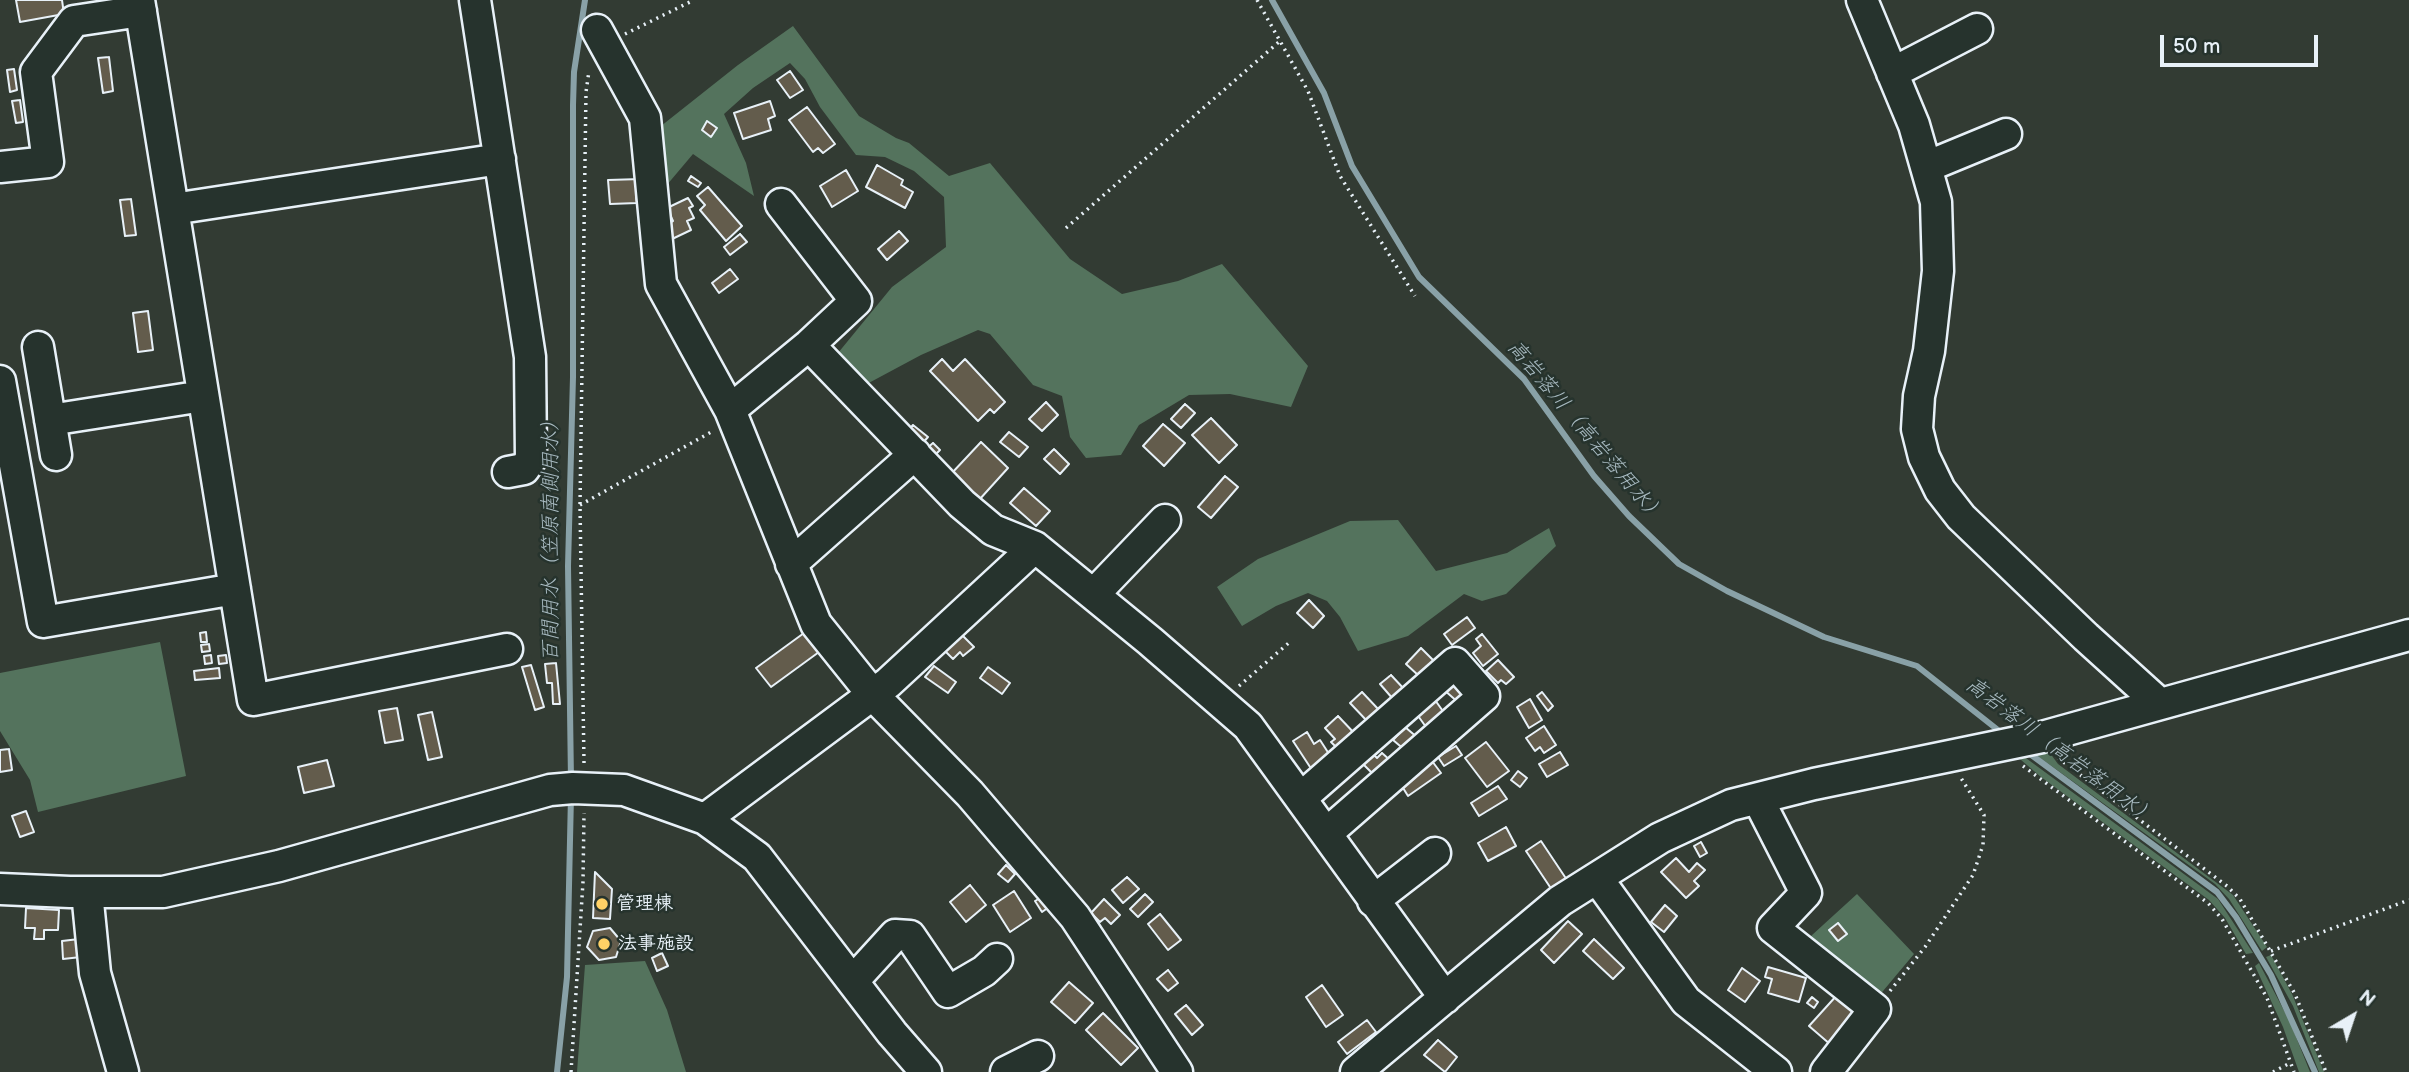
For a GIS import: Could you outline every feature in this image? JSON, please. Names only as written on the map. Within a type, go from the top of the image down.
[{"type":"street","points":[[475,0],[530,357],[531,459],[524,469],[508,472]]},
{"type":"street","points":[[1862,0],[1914,125],[1936,202],[1938,271],[1929,352],[1919,396],[1917,429],[1924,457],[1940,490],[1961,517],[2160,704]]},
{"type":"street","points":[[0,167],[48,162],[36,72],[75,21],[140,6],[253,700],[507,649]]},
{"type":"street","points":[[1892,73],[1978,29]]},
{"type":"street","points":[[597,47],[645,118],[661,284],[731,414],[816,624],[873,695],[970,794],[1075,917],[1177,1072]]},
{"type":"street","points":[[1926,167],[2006,134]]},
{"type":"street","points":[[173,209],[500,159]]},
{"type":"street","points":[[731,414],[856,301],[781,204]]},
{"type":"street","points":[[809,345],[962,504],[993,530],[1035,547],[1248,726],[1445,998]]},
{"type":"street","points":[[38,347],[56,455]]},
{"type":"street","points":[[0,381],[43,622],[235,589]]},
{"type":"street","points":[[51,420],[203,396]]},
{"type":"street","points":[[791,564],[915,454]]},
{"type":"street","points":[[1094,594],[1166,520]]},
{"type":"street","points":[[705,819],[888,683],[1035,547]]},
{"type":"street","points":[[1356,1072],[1560,901],[1660,838],[1731,805],[1814,784],[2042,737],[2409,635]]},
{"type":"street","points":[[1301,798],[1455,663],[1484,696],[1327,833]]},
{"type":"street","points":[[0,889],[163,892],[279,866],[550,790],[624,790],[705,819],[757,857],[926,1072]]},
{"type":"street","points":[[1758,799],[1806,893],[1773,928],[1875,1009],[1826,1072]]},
{"type":"street","points":[[1373,901],[1435,853]]},
{"type":"street","points":[[1597,878],[1686,1001],[1776,1072]]},
{"type":"street","points":[[88,892],[96,974],[123,1072]]},
{"type":"street","points":[[853,981],[895,935],[910,936],[948,992],[984,971],[997,959]]},
{"type":"street","points":[[1006,1072],[1038,1056]]},
{"type":"path","points":[[571,1072],[583,882],[580,505],[586,92],[597,47],[694,0]]},
{"type":"path","points":[[1257,0],[1308,91],[1340,176],[1415,296]]},
{"type":"path","points":[[1066,228],[1280,41]]},
{"type":"path","points":[[580,505],[731,414]]},
{"type":"path","points":[[1222,702],[1291,640]]},
{"type":"path","points":[[2042,737],[2060,760],[2227,886],[2240,899],[2295,995],[2326,1072]]},
{"type":"path","points":[[2000,747],[2208,903],[2222,919],[2267,998],[2294,1072]]},
{"type":"path","points":[[1875,1009],[1926,947],[1973,875],[1983,845],[1984,815],[1958,774],[1955,756]]},
{"type":"path","points":[[2271,951],[2409,900]]},
{"type":"path","points":[[2273,1072],[2290,1063]]},
{"type":"green space","points":[[793,26],[859,116],[909,143],[949,176],[990,163],[1070,259],[1122,294],[1178,281],[1222,264],[1308,366],[1291,407],[1230,394],[1189,395],[1139,425],[1121,455],[1086,458],[1070,437],[1062,396],[1033,385],[990,334],[978,330],[921,355],[865,385],[838,353],[892,287],[946,247],[944,197],[914,171],[885,157],[856,155],[820,107],[805,79],[790,63],[753,88],[724,114],[746,163],[754,196],[693,154],[666,186],[661,126],[738,65]]},
{"type":"green space","points":[[1398,520],[1436,571],[1507,553],[1549,528],[1556,546],[1506,594],[1482,601],[1464,594],[1408,636],[1358,651],[1340,617],[1327,601],[1308,593],[1276,606],[1242,626],[1217,587],[1258,559],[1350,521]]},
{"type":"green space","points":[[160,642],[186,776],[38,812],[30,780],[0,731],[0,673]]},
{"type":"green space","points":[[2044,745],[2058,764],[2233,895],[2267,947],[2262,951],[2229,899],[2215,884],[2028,749]]},
{"type":"green space","points":[[2019,753],[2218,899],[2253,953],[2246,954],[2225,918],[2209,900],[2041,777],[2014,754]]},
{"type":"green space","points":[[1857,894],[1914,954],[1873,1003],[1800,946]]},
{"type":"green space","points":[[2271,955],[2292,994],[2324,1072],[2319,1072],[2293,1006],[2266,957]]},
{"type":"green space","points":[[645,961],[667,1010],[686,1072],[577,1072],[585,965]]},
{"type":"green space","points":[[2259,963],[2290,1022],[2310,1072],[2299,1072],[2283,1027],[2255,966]]},
{"type":"building","points":[[16,0],[62,0],[64,14],[20,22]]},
{"type":"building","points":[[109,57],[113,91],[103,93],[98,58]]},
{"type":"building","points":[[14,69],[17,90],[10,92],[7,70]]},
{"type":"building","points":[[790,71],[803,90],[790,98],[777,80]]},
{"type":"building","points":[[20,100],[23,122],[16,123],[12,101]]},
{"type":"building","points":[[770,101],[775,116],[768,119],[771,130],[743,139],[734,113]]},
{"type":"building","points":[[807,107],[835,144],[823,153],[818,148],[813,152],[789,120]]},
{"type":"building","points":[[707,121],[717,128],[711,137],[702,130]]},
{"type":"building","points":[[877,165],[903,180],[901,185],[913,192],[905,208],[866,187]]},
{"type":"building","points":[[846,170],[858,191],[832,207],[820,186]]},
{"type":"building","points":[[691,176],[701,183],[698,187],[688,181]]},
{"type":"building","points":[[641,179],[642,197],[636,197],[637,203],[610,204],[608,180]]},
{"type":"building","points":[[708,187],[742,226],[726,241],[700,210],[705,205],[697,196]]},
{"type":"building","points":[[688,198],[693,206],[689,208],[694,218],[687,221],[691,230],[670,240],[663,226],[673,221],[667,208]]},
{"type":"building","points":[[131,199],[136,235],[125,236],[120,200]]},
{"type":"building","points":[[899,231],[908,241],[887,260],[878,249]]},
{"type":"building","points":[[740,234],[747,242],[730,255],[724,247]]},
{"type":"building","points":[[730,269],[738,279],[719,293],[712,283]]},
{"type":"building","points":[[148,311],[153,350],[138,352],[133,313]]},
{"type":"building","points":[[942,359],[953,371],[965,359],[1005,402],[994,413],[990,409],[978,421],[930,371]]},
{"type":"building","points":[[1046,402],[1058,415],[1042,431],[1029,419]]},
{"type":"building","points":[[1185,404],[1195,413],[1181,428],[1171,419]]},
{"type":"building","points":[[1211,418],[1237,445],[1219,463],[1192,435]]},
{"type":"building","points":[[1163,424],[1185,443],[1164,466],[1143,446]]},
{"type":"building","points":[[913,425],[928,437],[921,445],[906,433]]},
{"type":"building","points":[[1009,432],[1028,447],[1019,457],[1000,442]]},
{"type":"building","points":[[981,442],[1008,468],[979,500],[951,474]]},
{"type":"building","points":[[933,443],[940,450],[932,458],[925,450]]},
{"type":"building","points":[[1054,449],[1069,464],[1060,474],[1044,459]]},
{"type":"building","points":[[1225,476],[1238,487],[1211,518],[1198,507]]},
{"type":"building","points":[[1024,488],[1050,511],[1036,526],[1010,503]]},
{"type":"building","points":[[1309,600],[1324,616],[1313,628],[1297,613]]},
{"type":"building","points":[[1467,617],[1475,628],[1452,645],[1444,634]]},
{"type":"building","points":[[206,632],[207,642],[201,642],[200,633]]},
{"type":"building","points":[[804,633],[819,652],[771,687],[756,668]]},
{"type":"building","points":[[960,633],[974,647],[963,656],[960,652],[953,659],[943,649]]},
{"type":"building","points":[[1482,634],[1498,654],[1483,666],[1473,653],[1481,646],[1476,639]]},
{"type":"building","points":[[209,644],[210,651],[202,652],[201,645]]},
{"type":"building","points":[[1421,648],[1434,661],[1419,676],[1406,664]]},
{"type":"building","points":[[211,655],[212,663],[205,664],[204,656]]},
{"type":"building","points":[[226,655],[227,663],[219,664],[218,656]]},
{"type":"building","points":[[1498,660],[1514,677],[1506,684],[1501,680],[1498,683],[1486,671]]},
{"type":"building","points":[[556,663],[560,704],[553,704],[552,683],[547,683],[545,664]]},
{"type":"building","points":[[531,665],[544,707],[535,710],[522,667]]},
{"type":"building","points":[[934,666],[956,682],[948,693],[925,677]]},
{"type":"building","points":[[988,667],[1010,683],[1002,694],[980,678]]},
{"type":"building","points":[[219,668],[220,678],[195,680],[194,671]]},
{"type":"building","points":[[1391,675],[1404,689],[1393,699],[1380,684]]},
{"type":"building","points":[[1453,678],[1466,690],[1460,704],[1443,689]]},
{"type":"building","points":[[1362,692],[1379,710],[1367,721],[1350,703]]},
{"type":"building","points":[[1542,692],[1553,706],[1548,711],[1537,696]]},
{"type":"building","points":[[1530,699],[1542,720],[1529,728],[1517,707]]},
{"type":"building","points":[[1435,700],[1445,714],[1426,727],[1416,713]]},
{"type":"building","points":[[397,708],[403,740],[385,743],[379,711]]},
{"type":"building","points":[[432,712],[442,757],[428,760],[418,715]]},
{"type":"building","points":[[1338,716],[1356,735],[1339,750],[1331,742],[1335,739],[1325,728]]},
{"type":"building","points":[[1544,726],[1556,745],[1544,753],[1540,747],[1535,751],[1526,738]]},
{"type":"building","points":[[1405,727],[1418,738],[1406,751],[1393,740]]},
{"type":"building","points":[[1307,732],[1314,744],[1320,740],[1331,757],[1312,770],[1293,741]]},
{"type":"building","points":[[1486,742],[1509,771],[1487,787],[1465,758]]},
{"type":"building","points":[[1456,746],[1462,755],[1444,766],[1438,757]]},
{"type":"building","points":[[9,749],[12,770],[0,772],[0,750]]},
{"type":"building","points":[[1560,752],[1568,765],[1547,777],[1539,764]]},
{"type":"building","points":[[1382,753],[1392,762],[1376,777],[1363,764],[1373,754],[1377,758]]},
{"type":"building","points":[[327,760],[334,786],[304,793],[298,767]]},
{"type":"building","points":[[1432,761],[1441,773],[1408,796],[1400,783]]},
{"type":"building","points":[[1518,771],[1527,778],[1520,787],[1511,780]]},
{"type":"building","points":[[1498,786],[1507,799],[1479,816],[1471,803]]},
{"type":"building","points":[[26,811],[34,832],[20,837],[12,816]]},
{"type":"building","points":[[1506,827],[1516,846],[1488,861],[1478,843]]},
{"type":"building","points":[[1541,841],[1567,880],[1552,890],[1526,851]]},
{"type":"building","points":[[1701,842],[1707,853],[1700,857],[1694,846]]},
{"type":"building","points":[[1676,858],[1689,872],[1697,863],[1705,870],[1694,881],[1699,886],[1686,898],[1661,872]]},
{"type":"building","points":[[1006,865],[1015,874],[1008,882],[998,874]]},
{"type":"building","name":"管理棟","points":[[595,872],[612,889],[610,919],[593,918]]},
{"type":"building","points":[[1127,877],[1139,889],[1123,903],[1112,890]]},
{"type":"building","points":[[970,885],[986,905],[966,922],[950,902]]},
{"type":"building","points":[[1014,891],[1031,918],[1010,932],[993,905]]},
{"type":"building","points":[[1145,894],[1153,902],[1138,917],[1130,909]]},
{"type":"building","points":[[1042,897],[1049,907],[1042,912],[1035,901]]},
{"type":"building","points":[[1104,899],[1120,915],[1111,924],[1105,918],[1100,922],[1091,913]]},
{"type":"building","points":[[1665,905],[1677,916],[1664,932],[1651,922]]},
{"type":"building","points":[[26,908],[59,910],[58,930],[44,930],[44,939],[34,939],[35,928],[25,928]]},
{"type":"building","points":[[1160,914],[1181,940],[1168,950],[1148,924]]},
{"type":"building","points":[[1568,921],[1582,934],[1554,963],[1541,950]]},
{"type":"building","points":[[1838,923],[1847,934],[1838,941],[1829,930]]},
{"type":"building","name":"法事施設","points":[[610,928],[621,941],[616,957],[599,960],[587,947],[593,931]]},
{"type":"building","points":[[79,939],[81,957],[63,959],[62,941]]},
{"type":"building","points":[[1594,939],[1624,968],[1613,979],[1583,951]]},
{"type":"building","points":[[662,953],[668,966],[657,971],[652,958]]},
{"type":"building","points":[[1768,967],[1806,978],[1799,1002],[1768,993],[1772,979],[1765,977]]},
{"type":"building","points":[[1742,968],[1760,981],[1745,1002],[1728,990]]},
{"type":"building","points":[[1168,970],[1178,983],[1168,991],[1157,979]]},
{"type":"building","points":[[1069,982],[1093,1003],[1075,1023],[1051,1002]]},
{"type":"building","points":[[1322,985],[1343,1015],[1326,1027],[1306,997]]},
{"type":"building","points":[[1838,994],[1860,1013],[1831,1045],[1809,1026]]},
{"type":"building","points":[[1812,997],[1818,1002],[1814,1008],[1807,1003]]},
{"type":"building","points":[[1186,1005],[1203,1025],[1192,1035],[1175,1014]]},
{"type":"building","points":[[1103,1013],[1138,1048],[1121,1065],[1086,1030]]},
{"type":"building","points":[[1367,1020],[1376,1032],[1347,1054],[1338,1042]]},
{"type":"building","points":[[1438,1040],[1457,1057],[1445,1072],[1424,1055]]},
{"type":"waterway","name":"百間用水（笠原南側用水）","points":[[571,781],[568,566],[573,377],[573,105],[574,72],[585,0]]},
{"type":"waterway","name":"高岩落川（高岩落用水）","points":[[1272,0],[1324,93],[1352,166],[1419,277],[1524,379],[1594,476],[1629,516],[1679,564],[1727,591],[1824,637],[1917,666],[2003,734]]},
{"type":"waterway","name":"高岩落川（高岩落用水）","points":[[2026,751],[2217,892],[2236,917],[2271,975],[2315,1072]]},
{"type":"waterway","name":"百間用水（笠原南側用水）","points":[[557,1072],[567,977],[571,795]]},
{"type":"place","name":"管理棟","points":[[602,904]]},
{"type":"place","name":"法事施設","points":[[604,944]]}]
